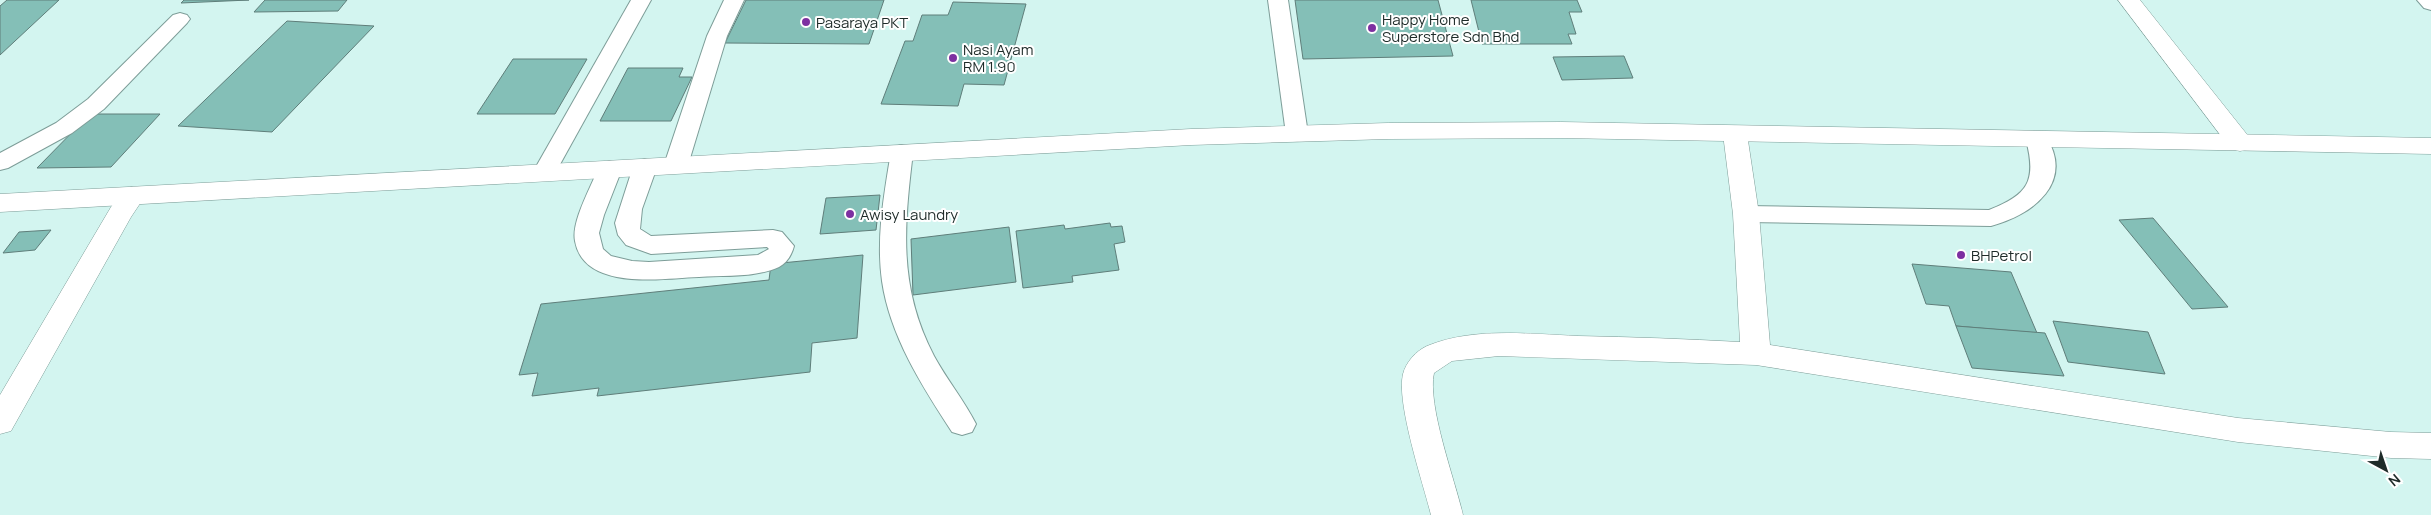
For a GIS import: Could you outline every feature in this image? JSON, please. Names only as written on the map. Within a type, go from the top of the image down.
[{"type":"main road","points":[[2129,0],[2240,143]]},
{"type":"main road","points":[[0,203],[1191,137],[1388,131],[1561,130],[2431,146]]},
{"type":"main road","points":[[1735,134],[1746,214],[1756,354]]},
{"type":"main road","points":[[0,422],[120,213],[132,196]]},
{"type":"main road","points":[[1447,515],[1420,409],[1416,382],[1418,373],[1425,362],[1439,354],[1459,349],[1517,345],[1756,354],[2238,430],[2391,445],[2431,446]]},
{"type":"lane","points":[[545,172],[642,0]]},
{"type":"lane","points":[[676,165],[717,36],[734,0]]},
{"type":"lane","points":[[1278,0],[1297,134]]},
{"type":"lane","points":[[2427,0],[2431,4]]},
{"type":"lane","points":[[0,163],[64,128],[88,110],[180,19]]},
{"type":"lane","points":[[1746,214],[1991,218],[2013,211],[2028,200],[2039,187],[2044,172],[2043,156],[2037,140]]},
{"type":"lane","points":[[902,152],[894,209],[895,281],[902,310],[918,349],[936,387],[962,424]]},
{"type":"lane","points":[[610,169],[590,222],[587,238],[592,253],[612,267],[643,272],[758,264],[776,258],[781,252],[782,246],[773,238],[651,244],[634,239],[629,234],[626,220],[645,167]]},
{"type":"building","points":[[7,0],[59,0],[0,55],[0,6]]},
{"type":"building","points":[[184,0],[249,0],[181,3]]},
{"type":"building","points":[[265,0],[347,0],[338,11],[254,12]]},
{"type":"building","name":"Pasaraya PKT","points":[[746,0],[884,0],[869,44],[725,43]]},
{"type":"building","name":"Happy Home Superstore Sdn Bhd","points":[[1295,0],[1438,0],[1453,56],[1303,59]]},
{"type":"building","points":[[1471,0],[1577,0],[1582,12],[1569,12],[1576,34],[1568,34],[1572,44],[1482,44]]},
{"type":"building","points":[[953,2],[1026,4],[1004,85],[964,84],[958,106],[881,104],[905,41],[913,41],[922,15],[948,15]]},
{"type":"building","points":[[287,21],[374,26],[272,132],[178,126]]},
{"type":"building","points":[[1624,56],[1633,78],[1562,80],[1553,57]]},
{"type":"building","points":[[513,59],[587,59],[555,114],[477,114]]},
{"type":"building","points":[[628,68],[683,68],[679,77],[692,77],[671,121],[600,121]]},
{"type":"building","points":[[90,114],[160,114],[111,167],[37,168]]},
{"type":"building","name":"Awisy Laundry","points":[[880,195],[876,230],[820,234],[826,198]]},
{"type":"building","points":[[2153,218],[2228,307],[2192,309],[2119,220]]},
{"type":"building","points":[[1110,223],[1111,227],[1122,226],[1125,242],[1114,244],[1119,270],[1072,276],[1073,282],[1023,288],[1016,231],[1064,225],[1065,229]]},
{"type":"building","points":[[1009,227],[1016,282],[913,295],[911,239]]},
{"type":"building","points":[[51,230],[35,250],[3,253],[19,232]]},
{"type":"building","points":[[863,255],[857,338],[812,343],[810,372],[597,396],[599,388],[532,396],[538,373],[519,375],[541,304],[769,280],[771,264]]},
{"type":"building","points":[[1912,264],[2011,272],[2037,333],[1956,326],[1949,306],[1926,304]]},
{"type":"building","points":[[2053,321],[2148,332],[2165,374],[2068,362]]},
{"type":"building","points":[[1956,326],[2045,333],[2064,376],[1972,368]]},
{"type":"place","name":"Pasaraya PKT","points":[[806,22]]},
{"type":"place","name":"Happy Home Superstore Sdn Bhd","points":[[1372,28]]},
{"type":"place","name":"Nasi Ayam RM 1.90","points":[[953,58]]},
{"type":"place","name":"Awisy Laundry","points":[[850,214]]},
{"type":"place","name":"BHPetrol","points":[[1961,255]]}]
